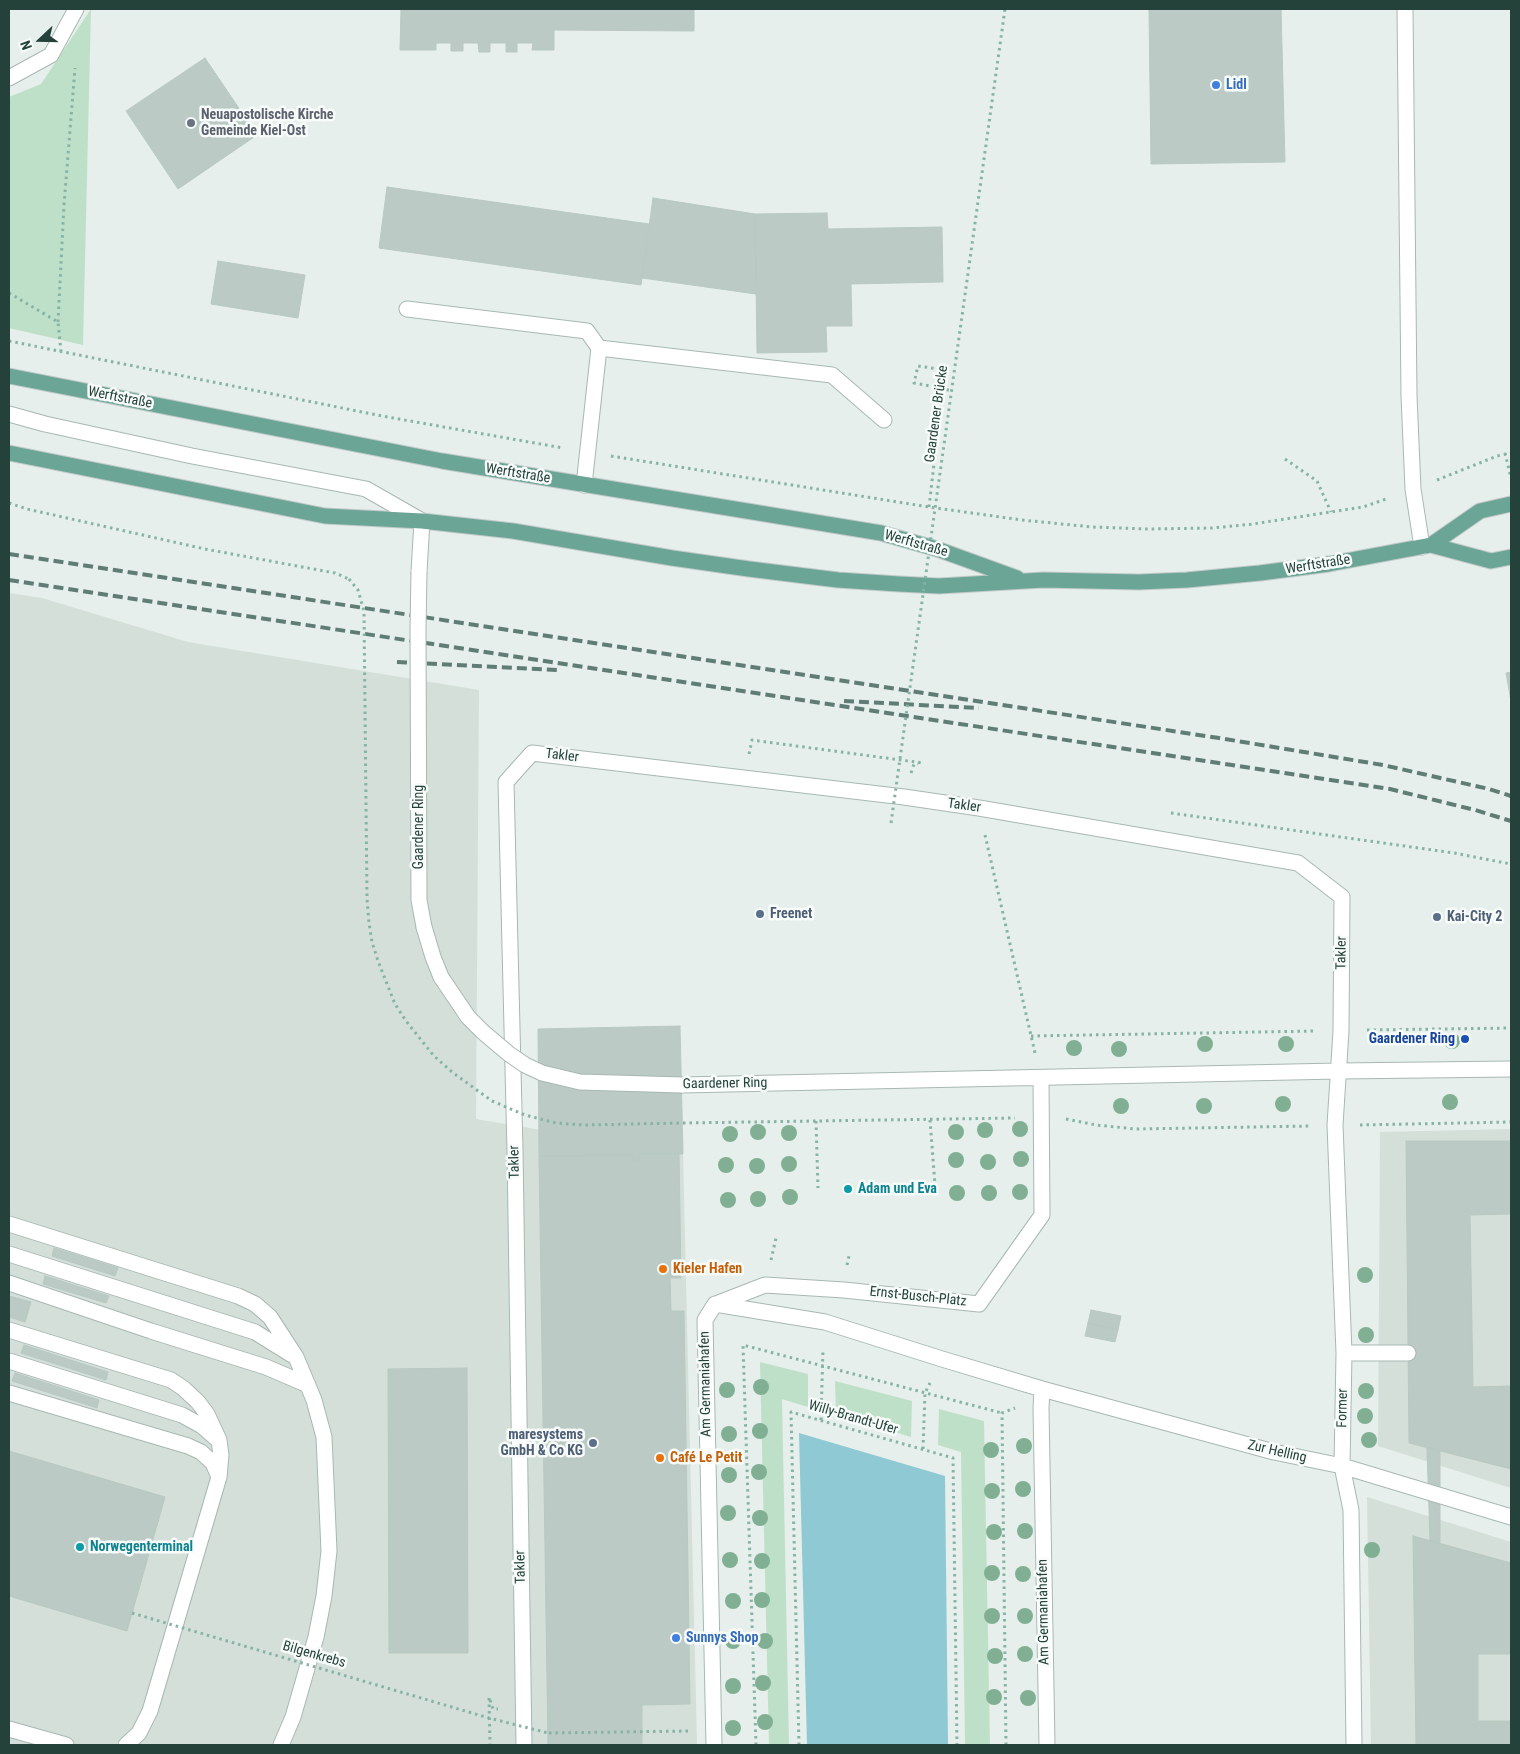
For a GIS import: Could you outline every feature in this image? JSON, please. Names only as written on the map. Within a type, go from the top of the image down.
[{"type":"main road","name":"Werftstraße","points":[[9,376],[442,461],[881,534],[938,549],[1023,580]]},
{"type":"main road","name":"Werftstraße","points":[[9,453],[325,516],[422,521],[513,531],[672,558],[838,580],[939,586],[1023,580],[1139,582],[1187,580],[1329,564],[1426,546],[1480,511],[1511,504]]},
{"type":"main road","name":"Werftstraße","points":[[1426,546],[1491,561],[1511,557]]},
{"type":"street","points":[[9,78],[51,55],[76,9]]},
{"type":"street","points":[[1405,9],[1409,396],[1413,489],[1426,546]]},
{"type":"street","points":[[407,309],[587,332],[599,348],[584,485]]},
{"type":"street","points":[[599,348],[832,375],[884,420]]},
{"type":"street","name":"Werftstraße","points":[[9,414],[45,424],[192,456],[366,489],[422,521]]},
{"type":"street","name":"Gaardener Ring","points":[[422,521],[418,640],[419,900],[428,945],[441,977],[468,1017],[495,1044],[525,1065],[542,1073],[589,1082],[682,1085],[1511,1069]]},
{"type":"street","name":"Takler","points":[[524,1745],[515,1170],[506,782],[532,753],[745,777],[979,808],[1298,863],[1342,897],[1341,1031],[1338,1071]]},
{"type":"street","name":"Former","points":[[1338,1071],[1335,1125],[1344,1353],[1342,1466],[1351,1510],[1354,1745]]},
{"type":"street","points":[[1041,1078],[1043,1118]]},
{"type":"street","name":"Ernst-Busch-Platz","points":[[714,1304],[765,1285],[844,1290],[979,1304],[1042,1215],[1043,1118]]},
{"type":"street","points":[[9,1224],[238,1296],[255,1304],[270,1317],[296,1357],[314,1400],[324,1438],[329,1552],[324,1596],[316,1637],[293,1717],[280,1745]]},
{"type":"street","points":[[9,1254],[255,1332],[296,1357]]},
{"type":"street","points":[[9,1283],[151,1331],[266,1367],[308,1384]]},
{"type":"street","points":[[714,1304],[825,1322],[1042,1389]]},
{"type":"street","name":"Am Germaniahafen","points":[[714,1304],[705,1320],[714,1745]]},
{"type":"street","points":[[9,1330],[171,1380],[198,1402],[207,1414],[219,1440],[221,1455],[219,1477],[150,1712],[139,1733],[126,1745]]},
{"type":"street","points":[[1344,1353],[1408,1353]]},
{"type":"street","points":[[9,1361],[182,1415],[202,1426],[219,1440]]},
{"type":"street","name":"Am Germaniahafen","points":[[1042,1389],[1046,1745]]},
{"type":"street","name":"Zur Helling","points":[[1042,1389],[1274,1452],[1342,1466],[1511,1517]]},
{"type":"street","points":[[9,1393],[188,1446],[201,1452],[213,1464],[219,1477]]},
{"type":"street","points":[[9,1729],[66,1745]]},
{"type":"path","name":"Gaardener Brücke","points":[[891,823],[1004,9]]},
{"type":"path","points":[[61,352],[58,322],[64,205],[75,68]]},
{"type":"path","points":[[9,293],[58,322]]},
{"type":"path","points":[[9,341],[382,416],[588,452],[929,507],[1022,520],[1092,527],[1147,529],[1212,528],[1362,507],[1506,453],[1511,453]]},
{"type":"path","points":[[929,507],[945,370],[918,366],[914,383],[940,388],[952,391]]},
{"type":"path","points":[[1506,453],[1511,478]]},
{"type":"path","points":[[1285,459],[1317,481],[1331,512]]},
{"type":"path","points":[[9,503],[26,509],[205,549],[335,573],[349,579]]},
{"type":"path","points":[[752,740],[923,763]]},
{"type":"path","points":[[979,808],[1041,1078]]},
{"type":"path","points":[[1165,812],[1454,853],[1511,864]]},
{"type":"path","points":[[1031,1036],[1511,1028]]},
{"type":"path","points":[[683,1123],[1043,1118],[1136,1129],[1511,1122]]},
{"type":"path","points":[[930,1120],[935,1185]]},
{"type":"path","points":[[816,1121],[818,1188]]},
{"type":"path","points":[[756,1745],[743,1345],[1002,1413],[1019,1406],[1042,1389]]},
{"type":"path","points":[[821,1420],[822,1366]]},
{"type":"path","points":[[924,1449],[925,1393]]},
{"type":"path","name":"Willy-Brandt-Ufer","points":[[799,1745],[791,1412],[953,1458],[957,1745]]},
{"type":"path","points":[[1002,1413],[1006,1745]]},
{"type":"path","name":"Bilgenkrebs","points":[[132,1613],[489,1718],[548,1733],[673,1731]]},
{"type":"path","points":[[489,1698],[490,1745]]},
{"type":"shaded area","points":[[9,593],[42,598],[188,642],[479,690],[476,1119],[683,1154],[697,1745],[9,1745]]},
{"type":"shaded area","points":[[1511,1129],[1511,1488],[1378,1446],[1380,1132]]},
{"type":"shaded area","points":[[1367,1497],[1511,1542],[1511,1745],[1371,1745]]},
{"type":"green space","points":[[91,9],[83,345],[9,328],[9,97],[41,84]]},
{"type":"green space","points":[[760,1362],[808,1374],[808,1407],[782,1399],[789,1745],[769,1745]]},
{"type":"green space","points":[[835,1381],[912,1401],[911,1437],[836,1414]]},
{"type":"green space","points":[[939,1409],[984,1421],[990,1745],[965,1745],[961,1452],[938,1445]]},
{"type":"water","points":[[799,1433],[945,1476],[948,1745],[807,1745]]},
{"type":"building","points":[[401,9],[694,9],[694,31],[554,30],[554,50],[532,50],[533,43],[517,43],[517,52],[506,52],[506,43],[490,43],[490,52],[479,52],[478,43],[463,43],[463,51],[451,51],[451,43],[436,43],[436,50],[400,50]]},
{"type":"building","name":"Lidl","points":[[1149,9],[1281,9],[1285,162],[1151,164]]},
{"type":"building","name":"Neuapostolische Kirche Gemeinde Kiel-Ost","points":[[205,58],[257,135],[178,189],[126,111]]},
{"type":"building","points":[[387,187],[649,224],[641,285],[379,248]]},
{"type":"building","points":[[653,198],[755,214],[756,294],[642,278]]},
{"type":"building","points":[[827,213],[828,229],[942,227],[943,282],[851,284],[852,326],[826,326],[827,352],[757,353],[755,214]]},
{"type":"building","points":[[218,261],[305,275],[298,318],[211,304]]},
{"type":"building","points":[[1511,672],[1511,701],[1506,673]]},
{"type":"building","points":[[680,1026],[683,1154],[639,1154],[639,1161],[634,1161],[633,1155],[539,1156],[538,1029]]},
{"type":"building","points":[[1406,1141],[1511,1141],[1511,1214],[1470,1215],[1473,1387],[1511,1386],[1511,1469],[1409,1443]]},
{"type":"building","points":[[639,1154],[679,1154],[681,1278],[670,1278],[671,1311],[684,1311],[690,1704],[642,1705],[642,1745],[548,1745],[539,1156],[633,1155],[634,1161],[639,1161]]},
{"type":"building","points":[[54,1248],[118,1268],[115,1276],[52,1256]]},
{"type":"building","points":[[45,1276],[109,1296],[106,1303],[43,1284]]},
{"type":"building","points":[[9,1296],[31,1302],[25,1322],[9,1317]]},
{"type":"building","points":[[1091,1310],[1121,1316],[1118,1330],[1088,1323]]},
{"type":"building","points":[[1088,1323],[1118,1330],[1115,1342],[1085,1336]]},
{"type":"building","points":[[24,1345],[108,1372],[106,1380],[21,1353]]},
{"type":"building","points":[[467,1368],[468,1653],[389,1653],[388,1369]]},
{"type":"building","points":[[15,1373],[99,1400],[97,1408],[12,1381]]},
{"type":"building","points":[[1427,1448],[1440,1450],[1440,1544],[1430,1541]]},
{"type":"building","name":"Norwegenterminal","points":[[9,1451],[165,1497],[127,1631],[9,1596]]},
{"type":"building","points":[[1413,1536],[1511,1563],[1511,1654],[1478,1654],[1478,1721],[1511,1721],[1511,1745],[1416,1745]]},
{"type":"railway","points":[[9,554],[1219,738],[1383,765],[1489,789],[1511,796]]},
{"type":"railway","points":[[9,580],[1390,789],[1511,821]]},
{"type":"railway","points":[[397,662],[557,670]]},
{"type":"railway","points":[[844,701],[979,708]]},
{"type":"place","name":"Lidl","points":[[1216,85]]},
{"type":"place","name":"Neuapostolische Kirche Gemeinde Kiel-Ost","points":[[191,123]]},
{"type":"place","name":"Freenet","points":[[760,914]]},
{"type":"place","name":"Kai-City 2","points":[[1437,917]]},
{"type":"place","name":"Gaardener Ring","points":[[1465,1039]]},
{"type":"place","name":"Adam und Eva","points":[[848,1189]]},
{"type":"place","name":"Kieler Hafen","points":[[663,1269]]},
{"type":"place","name":"maresystems GmbH & Co KG","points":[[593,1443]]},
{"type":"place","name":"Café Le Petit","points":[[660,1458]]},
{"type":"place","name":"Norwegenterminal","points":[[80,1547]]},
{"type":"place","name":"Sunnys Shop","points":[[676,1638]]}]
